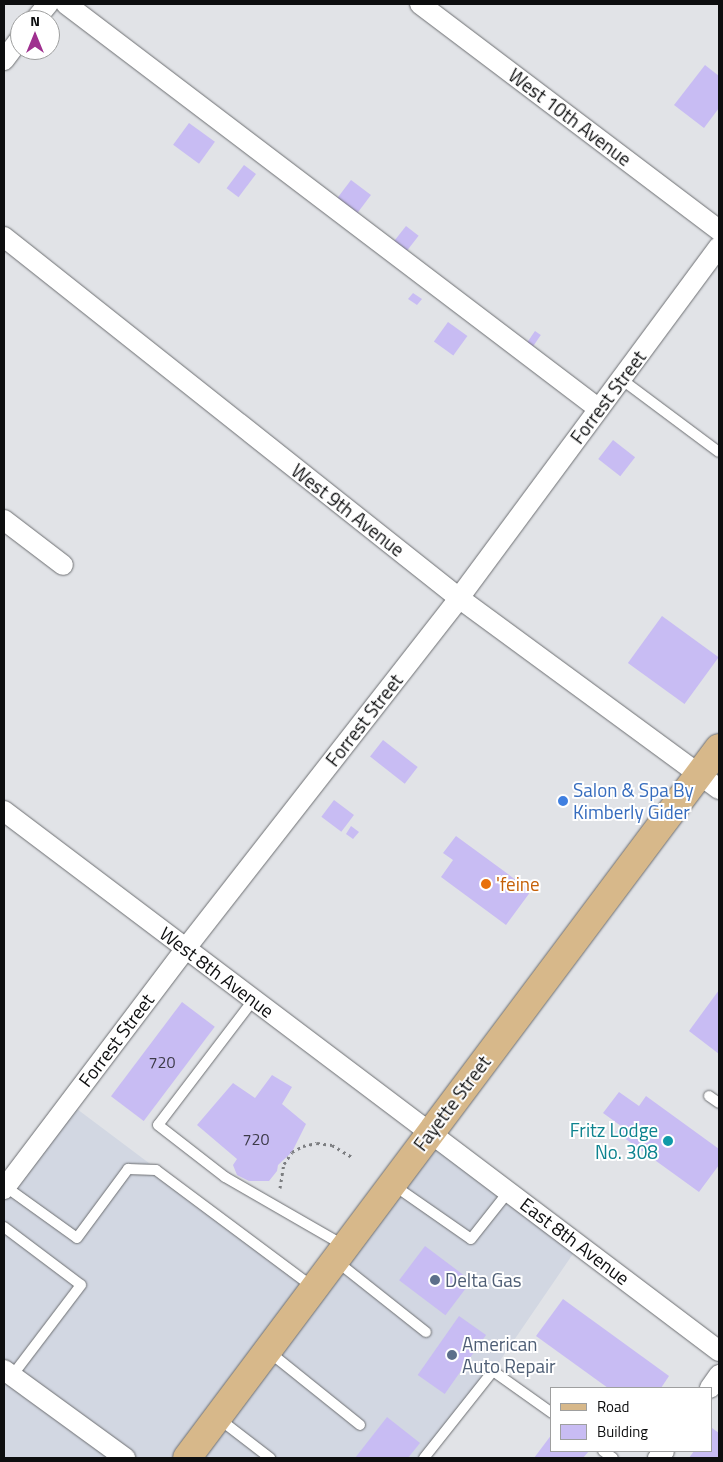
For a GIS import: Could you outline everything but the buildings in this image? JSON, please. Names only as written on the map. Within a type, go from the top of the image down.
[{"type":"main road","name":"Fayette Street","points":[[187,1458],[430,1132],[709,781],[719,748]]},
{"type":"street","points":[[66,4],[599,409]]},
{"type":"street","name":"West 10th Avenue","points":[[420,4],[719,230]]},
{"type":"street","name":"West 9th Avenue","points":[[4,236],[459,598],[709,781]]},
{"type":"street","name":"Forrest Street","points":[[5,1188],[186,948],[459,598],[719,247]]},
{"type":"street","points":[[4,520],[63,565]]},
{"type":"street","name":"West 8th Avenue","points":[[4,811],[430,1132]]},
{"type":"street","name":"East 8th Avenue","points":[[430,1132],[719,1350]]},
{"type":"street","points":[[8,1373],[126,1458]]},
{"type":"street","points":[[711,1387],[719,1375]]},
{"type":"lane","points":[[621,379],[719,452]]},
{"type":"lane","points":[[254,999],[158,1125],[225,1176],[285,1212],[340,1253],[426,1332]]},
{"type":"lane","points":[[709,1096],[719,1103]]},
{"type":"lane","points":[[5,1188],[77,1238],[128,1169],[156,1170],[314,1288]]},
{"type":"lane","points":[[391,1184],[471,1239],[509,1191]]},
{"type":"lane","points":[[4,1227],[81,1285],[8,1373]]},
{"type":"lane","points":[[267,1351],[360,1425]]},
{"type":"lane","points":[[424,1458],[493,1371],[550,1413]]},
{"type":"lane","points":[[217,1417],[270,1458]]},
{"type":"path","points":[[285,1212],[280,1191],[281,1175],[292,1152],[303,1146],[317,1144],[332,1145],[352,1157]]},
{"type":"shaded area","points":[[69,1103],[314,1287],[430,1132],[579,1245],[493,1371],[424,1458],[4,1458],[4,1189]]},
{"type":"place","name":"Salon & Spa By Kimberly Gider","points":[[563,801]]},
{"type":"place","name":"'feine","points":[[486,884]]},
{"type":"place","name":"Fritz Lodge No. 308","points":[[668,1141]]},
{"type":"place","name":"Delta Gas","points":[[435,1280]]},
{"type":"place","name":"American Auto Repair","points":[[452,1355]]}]
